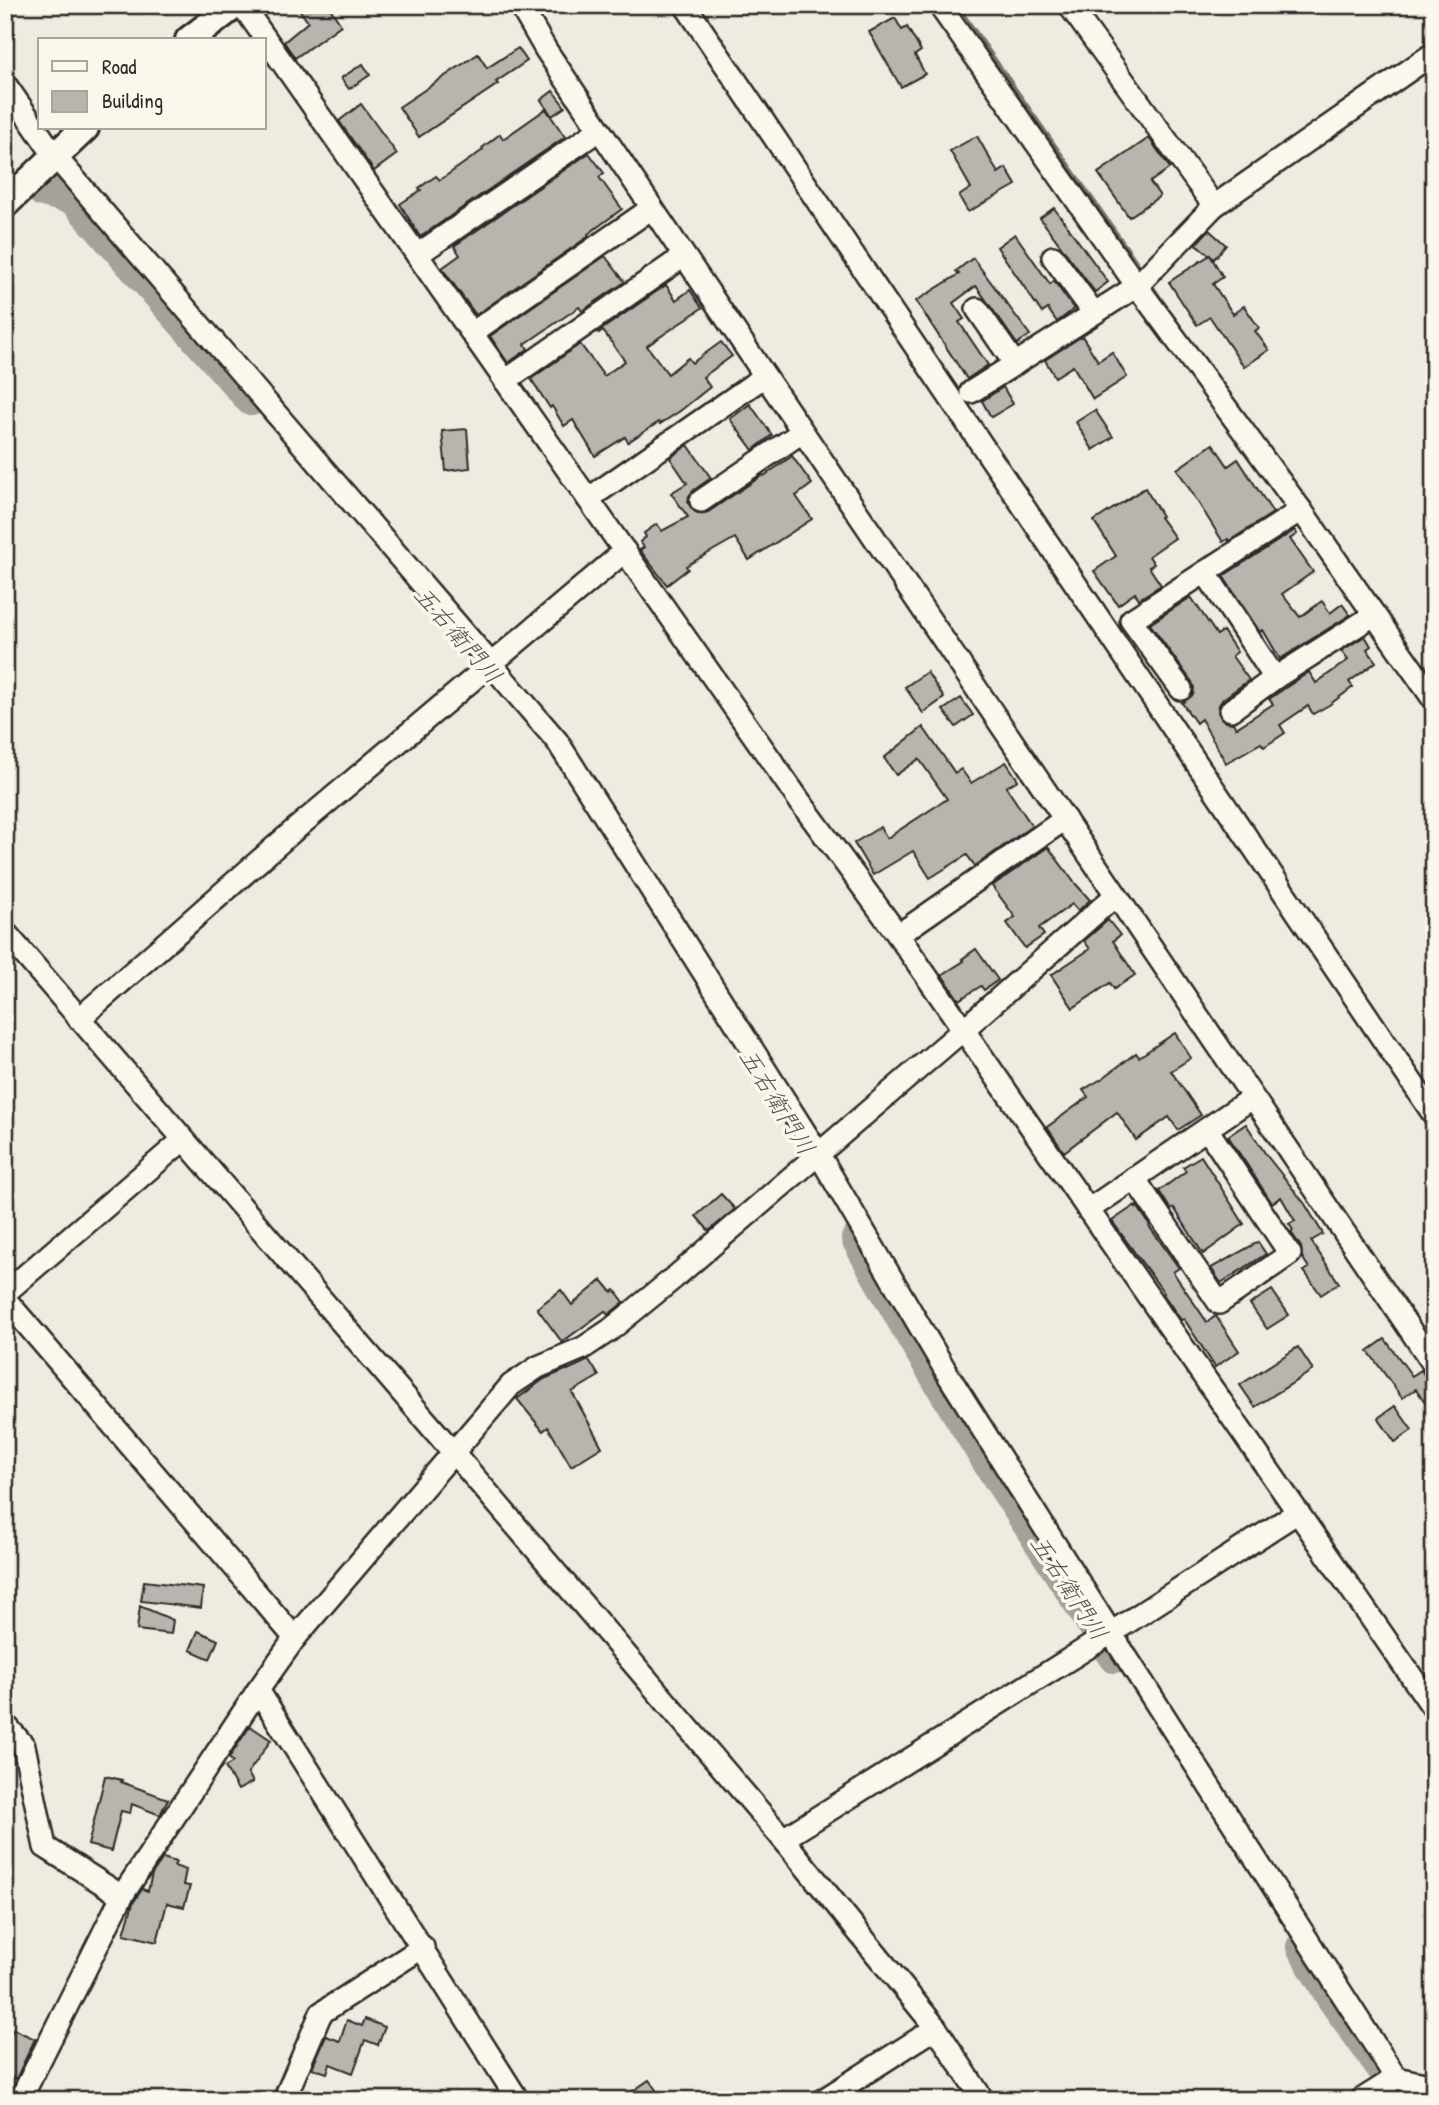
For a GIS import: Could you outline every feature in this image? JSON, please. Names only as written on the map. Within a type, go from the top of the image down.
[{"type":"main road","points":[[192,38],[235,5]]},
{"type":"main road","points":[[5,204],[83,130]]},
{"type":"street","points":[[242,5],[265,38]]},
{"type":"street","points":[[520,5],[599,130],[1434,1364]]},
{"type":"street","points":[[685,5],[1434,1115]]},
{"type":"street","points":[[939,5],[1434,700]]},
{"type":"street","points":[[1069,5],[1214,206]]},
{"type":"street","points":[[266,39],[801,803],[898,935],[1434,1709]]},
{"type":"street","points":[[971,392],[1137,286],[1214,206],[1434,53]]},
{"type":"street","points":[[5,84],[54,155],[557,741],[818,1153],[950,1378],[1396,2078]]},
{"type":"street","points":[[417,255],[599,130]]},
{"type":"street","points":[[472,333],[652,208]]},
{"type":"street","points":[[505,381],[684,256]]},
{"type":"street","points":[[1053,257],[1094,313]]},
{"type":"street","points":[[977,309],[1015,364]]},
{"type":"street","points":[[588,499],[765,376]]},
{"type":"street","points":[[701,502],[803,432]]},
{"type":"street","points":[[1181,689],[1131,620],[1301,510]]},
{"type":"street","points":[[79,1019],[292,832],[625,551]]},
{"type":"street","points":[[1205,572],[1275,678]]},
{"type":"street","points":[[1231,710],[1275,678],[1374,615]]},
{"type":"street","points":[[898,935],[1065,819]]},
{"type":"street","points":[[20,2100],[122,1896],[258,1690],[295,1638],[511,1385],[538,1367],[583,1348],[610,1330],[674,1278],[1116,895]]},
{"type":"street","points":[[5,932],[783,1839],[936,2028],[983,2100]]},
{"type":"street","points":[[1087,1210],[1252,1098]]},
{"type":"street","points":[[1134,1178],[1219,1303],[1290,1254],[1207,1129]]},
{"type":"street","points":[[5,1293],[183,1140]]},
{"type":"street","points":[[5,1299],[295,1638]]},
{"type":"street","points":[[783,1839],[1298,1512]]},
{"type":"street","points":[[258,1690],[518,2100]]},
{"type":"street","points":[[5,1724],[24,1746],[45,1847],[122,1896]]},
{"type":"street","points":[[284,2100],[320,2013],[422,1947]]},
{"type":"street","points":[[823,2100],[936,2028]]},
{"type":"street","points":[[1361,2100],[1396,2078],[1434,2086]]},
{"type":"building","points":[[296,5],[328,5],[341,25],[295,58],[284,42],[308,22]]},
{"type":"building","points":[[895,18],[902,30],[907,27],[921,51],[915,55],[925,74],[901,87],[869,32]]},
{"type":"building","points":[[518,48],[527,61],[496,82],[498,84],[419,137],[399,107],[478,54],[487,68]]},
{"type":"building","points":[[363,64],[370,75],[349,89],[341,78]]},
{"type":"building","points":[[553,91],[565,107],[552,116],[541,100]]},
{"type":"building","points":[[361,104],[397,154],[374,171],[339,121]]},
{"type":"building","points":[[546,109],[565,137],[420,237],[400,204],[436,176],[440,180],[483,150],[482,148],[500,134],[503,139]]},
{"type":"building","points":[[977,136],[998,173],[1006,168],[1016,185],[968,212],[959,196],[971,188],[950,151]]},
{"type":"building","points":[[1149,138],[1170,168],[1150,182],[1160,196],[1129,217],[1098,173]]},
{"type":"building","points":[[589,153],[604,173],[599,177],[622,209],[588,234],[589,236],[476,315],[442,268],[460,255],[454,246]]},
{"type":"building","points":[[1054,208],[1108,282],[1095,292],[1040,218]]},
{"type":"building","points":[[1209,230],[1226,245],[1214,259],[1196,244]]},
{"type":"building","points":[[1015,234],[1050,284],[1054,281],[1074,309],[1057,322],[1048,309],[1042,313],[997,247]]},
{"type":"building","points":[[1210,255],[1223,277],[1213,284],[1233,314],[1244,306],[1259,328],[1255,331],[1269,350],[1244,367],[1210,317],[1197,325],[1169,282]]},
{"type":"building","points":[[605,256],[625,282],[582,311],[579,307],[525,344],[528,349],[508,363],[490,336]]},
{"type":"building","points":[[973,258],[1030,335],[1017,344],[976,286],[953,303],[964,319],[959,322],[988,365],[967,379],[916,301],[959,274],[956,271]]},
{"type":"building","points":[[666,285],[676,300],[690,290],[702,308],[647,346],[668,374],[688,358],[692,363],[721,342],[732,356],[703,377],[710,387],[680,411],[628,442],[625,437],[595,456],[573,420],[564,426],[531,379],[580,344],[604,376],[625,361],[603,331],[599,334],[598,332]]},
{"type":"building","points":[[1082,336],[1098,361],[1112,352],[1127,377],[1093,399],[1073,366],[1055,377],[1045,360]]},
{"type":"building","points":[[1003,387],[1013,404],[991,417],[982,401]]},
{"type":"building","points":[[750,404],[772,435],[753,450],[730,419]]},
{"type":"building","points":[[1095,410],[1113,437],[1093,450],[1076,422]]},
{"type":"building","points":[[467,429],[470,468],[446,471],[442,431]]},
{"type":"building","points":[[1213,444],[1228,466],[1238,459],[1273,513],[1229,541],[1228,539],[1223,542],[1177,469]]},
{"type":"building","points":[[688,445],[711,478],[689,496],[688,503],[695,512],[708,512],[792,456],[812,484],[796,496],[812,519],[749,560],[735,538],[686,566],[688,569],[667,585],[640,550],[644,547],[640,542],[646,537],[644,533],[657,524],[662,531],[688,517],[671,493],[687,483],[670,458]]},
{"type":"building","points":[[1145,488],[1175,538],[1149,556],[1154,564],[1149,567],[1161,585],[1139,599],[1135,593],[1118,605],[1094,571],[1116,556],[1094,521]]},
{"type":"building","points":[[1295,530],[1297,534],[1290,539],[1313,572],[1282,594],[1300,617],[1322,601],[1330,613],[1342,604],[1350,615],[1280,659],[1263,630],[1260,632],[1223,576]]},
{"type":"building","points":[[1191,597],[1217,635],[1223,631],[1237,652],[1232,656],[1249,680],[1219,705],[1221,718],[1233,723],[1236,728],[1273,704],[1269,699],[1309,672],[1316,683],[1348,660],[1341,651],[1365,636],[1371,646],[1367,649],[1376,662],[1349,682],[1353,687],[1329,705],[1313,714],[1308,706],[1280,725],[1285,733],[1264,747],[1261,743],[1226,763],[1201,719],[1196,723],[1182,703],[1193,695],[1192,682],[1150,624]]},
{"type":"building","points":[[927,672],[944,698],[923,713],[905,687]]},
{"type":"building","points":[[961,698],[973,715],[956,727],[943,710]]},
{"type":"building","points":[[923,727],[955,773],[961,769],[971,783],[1006,762],[1018,780],[1006,787],[1032,826],[975,866],[967,855],[930,878],[913,851],[873,875],[854,843],[880,827],[887,838],[947,799],[919,759],[896,775],[884,758]]},
{"type":"building","points":[[1048,847],[1090,900],[1078,911],[1072,904],[1039,928],[1044,935],[1025,948],[1007,923],[1015,917],[992,886]]},
{"type":"building","points":[[1108,920],[1120,935],[1113,941],[1135,975],[1114,989],[1110,983],[1073,1008],[1051,975],[1090,949],[1084,941]]},
{"type":"building","points":[[976,949],[998,980],[984,990],[981,986],[959,1000],[942,975],[964,961],[962,959]]},
{"type":"building","points":[[1175,1033],[1191,1058],[1171,1071],[1201,1115],[1178,1130],[1169,1117],[1136,1140],[1117,1112],[1064,1152],[1047,1127],[1088,1097],[1083,1090],[1136,1053],[1139,1057]]},
{"type":"building","points":[[1246,1124],[1305,1204],[1323,1234],[1311,1241],[1339,1283],[1321,1295],[1304,1271],[1309,1268],[1289,1224],[1295,1221],[1281,1197],[1272,1203],[1228,1136]]},
{"type":"building","points":[[1201,1156],[1244,1224],[1203,1254],[1174,1208],[1171,1210],[1159,1191],[1186,1171],[1183,1167]]},
{"type":"building","points":[[721,1194],[735,1209],[709,1231],[696,1216]]},
{"type":"building","points":[[1137,1206],[1179,1268],[1173,1272],[1207,1322],[1216,1316],[1239,1351],[1215,1367],[1184,1319],[1181,1320],[1112,1221]]},
{"type":"building","points":[[1258,1242],[1266,1254],[1221,1283],[1211,1268]]},
{"type":"building","points":[[602,1280],[612,1292],[615,1290],[624,1302],[608,1315],[605,1311],[562,1342],[537,1308],[561,1290],[572,1305]]},
{"type":"building","points":[[1272,1290],[1289,1315],[1267,1329],[1250,1304]]},
{"type":"building","points":[[1385,1339],[1412,1376],[1421,1370],[1434,1389],[1434,1415],[1416,1389],[1402,1398],[1368,1351]]},
{"type":"building","points":[[1298,1347],[1313,1370],[1255,1407],[1240,1385]]},
{"type":"building","points":[[589,1360],[599,1376],[572,1392],[602,1447],[571,1466],[548,1427],[543,1431],[517,1399],[544,1379]]},
{"type":"building","points":[[1395,1406],[1412,1430],[1395,1442],[1378,1418]]},
{"type":"building","points":[[144,1581],[203,1588],[201,1608],[141,1601]]},
{"type":"building","points":[[140,1606],[173,1620],[171,1634],[137,1630]]},
{"type":"building","points":[[198,1631],[218,1640],[210,1659],[190,1650]]},
{"type":"building","points":[[250,1726],[271,1740],[248,1773],[253,1782],[238,1790],[225,1767],[233,1762],[229,1758]]},
{"type":"building","points":[[105,1776],[168,1799],[160,1815],[132,1804],[130,1813],[121,1811],[111,1851],[88,1845]]},
{"type":"building","points":[[163,1858],[176,1862],[174,1866],[186,1870],[183,1885],[190,1886],[184,1907],[167,1903],[157,1942],[124,1934],[133,1903],[142,1889],[148,1891],[152,1874]]},
{"type":"building","points":[[365,2019],[385,2027],[378,2045],[365,2040],[353,2073],[330,2064],[327,2073],[312,2068],[326,2036],[340,2041],[347,2020],[362,2026]]},
{"type":"building","points":[[13,2029],[35,2039],[16,2079],[5,2074],[5,2046]]},
{"type":"building","points":[[649,2080],[663,2100],[620,2100]]},
{"type":"waterway","points":[[956,5],[1143,272]]},
{"type":"waterway","name":"五右衛門川","points":[[43,191],[74,199],[251,400]]},
{"type":"waterway","points":[[1148,281],[1176,322]]},
{"type":"waterway","name":"五右衛門川","points":[[857,1239],[982,1453],[1114,1657]]},
{"type":"waterway","name":"五右衛門川","points":[[1302,1947],[1332,1998],[1405,2100]]}]
